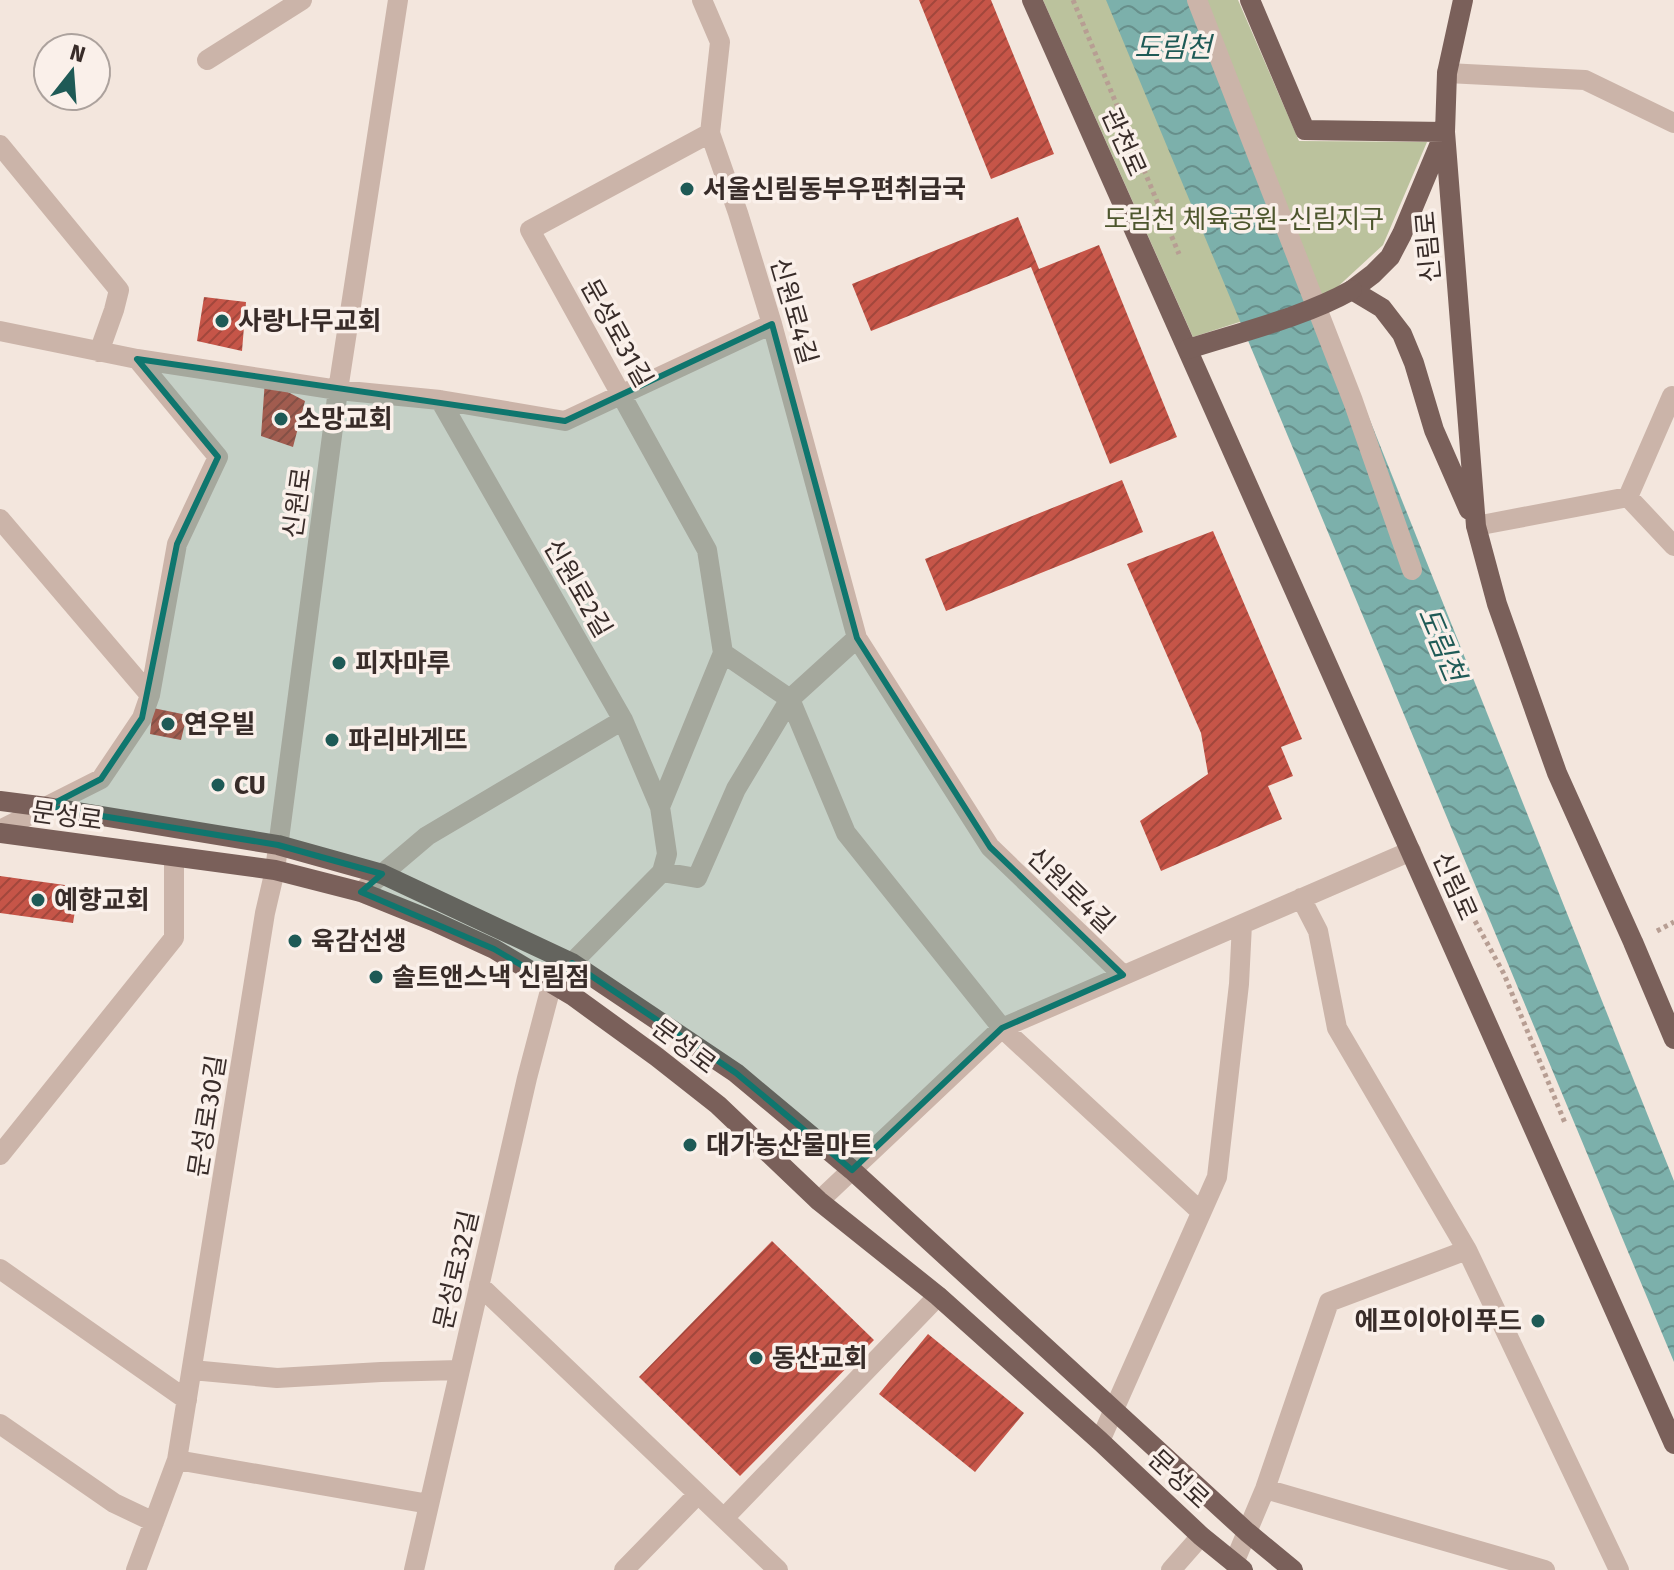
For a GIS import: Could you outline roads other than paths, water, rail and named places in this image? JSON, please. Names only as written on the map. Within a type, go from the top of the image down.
[{"type":"main road","name":"관천로","points":[[1032,0],[1188,349]]},
{"type":"main road","points":[[1250,0],[1305,130],[1445,132]]},
{"type":"main road","name":"신림로","points":[[1463,0],[1447,73],[1445,132],[1476,526],[1497,604],[1557,773],[1674,1039]]},
{"type":"main road","name":"신림로","points":[[1445,132],[1402,234],[1390,257],[1373,274],[1331,302],[1188,349],[1674,1444]]},
{"type":"main road","points":[[1352,290],[1382,308],[1402,334],[1434,430],[1476,526]]},
{"type":"main road","points":[[0,801],[278,845],[382,874],[572,963],[736,1073],[852,1170],[1247,1532],[1293,1570]]},
{"type":"main road","name":"문성로","points":[[0,832],[275,870],[361,892],[494,949],[552,983],[645,1048],[718,1105],[819,1201],[938,1296],[1239,1567]]},
{"type":"street","points":[[207,60],[302,0]]},
{"type":"street","name":"신원로","points":[[275,870],[338,390],[398,0]]},
{"type":"street","name":"신원로4길","points":[[702,0],[720,42],[710,133],[772,324],[857,638],[990,847],[1123,975]]},
{"type":"street","points":[[1197,0],[1353,401],[1412,570]]},
{"type":"street","points":[[1447,73],[1585,80],[1674,123]]},
{"type":"street","name":"문성로31길","points":[[710,133],[530,230],[707,550],[723,653]]},
{"type":"street","points":[[0,145],[119,290],[99,352]]},
{"type":"street","points":[[0,331],[137,359],[338,390],[440,400],[565,421],[772,324]]},
{"type":"street","points":[[0,832],[101,779],[142,718],[150,695],[177,544],[218,457],[137,359]]},
{"type":"street","points":[[1628,497],[1674,397]]},
{"type":"street","name":"신원로2길","points":[[440,400],[623,720],[660,807]]},
{"type":"street","points":[[1476,526],[1628,497]]},
{"type":"street","points":[[1628,497],[1674,546]]},
{"type":"street","points":[[0,519],[150,695]]},
{"type":"street","points":[[662,872],[697,878],[736,789],[790,699],[857,638]]},
{"type":"street","points":[[552,983],[662,872],[667,854],[660,807],[723,653],[790,699],[846,833],[1002,1028],[1200,1211]]},
{"type":"street","points":[[361,892],[427,836],[623,720]]},
{"type":"street","points":[[819,1201],[1002,1028],[1411,851]]},
{"type":"street","points":[[0,1155],[174,938],[174,857]]},
{"type":"street","name":"문성로30길","points":[[136,1570],[177,1460],[275,870]]},
{"type":"street","points":[[1301,898],[1318,931],[1337,1028],[1467,1250],[1619,1570]]},
{"type":"street","points":[[1100,1441],[1217,1177],[1239,984],[1242,924]]},
{"type":"street","name":"문성로32길","points":[[414,1570],[527,1078],[552,983]]},
{"type":"street","points":[[1239,1567],[1247,1532],[1265,1489],[1329,1302],[1467,1250]]},
{"type":"street","points":[[0,1269],[187,1400]]},
{"type":"street","points":[[479,1285],[778,1570]]},
{"type":"street","points":[[724,1518],[938,1296]]},
{"type":"street","points":[[192,1370],[277,1378],[460,1370]]},
{"type":"street","points":[[0,1424],[114,1503],[154,1522]]},
{"type":"street","points":[[177,1460],[429,1504]]},
{"type":"street","points":[[1265,1489],[1545,1570]]},
{"type":"street","points":[[624,1570],[698,1494]]},
{"type":"street","points":[[1171,1570],[1201,1536]]},
{"type":"water","name":"도림천","points":[[1106,0],[1202,0],[1674,1181],[1674,1362]]},
{"type":"place","name":"서울신림동부우편취급국","points":[[687,189]]},
{"type":"place","name":"사랑나무교회","points":[[222,321]]},
{"type":"place","name":"소망교회","points":[[281,419]]},
{"type":"place","name":"피자마루","points":[[339,663]]},
{"type":"place","name":"연우빌","points":[[168,724]]},
{"type":"place","name":"파리바게뜨","points":[[332,740]]},
{"type":"place","name":"CU","points":[[218,785]]},
{"type":"place","name":"예향교회","points":[[38,900]]},
{"type":"place","name":"육감선생","points":[[295,941]]},
{"type":"place","name":"솔트앤스낵 신림점","points":[[376,977]]},
{"type":"place","name":"대가농산물마트","points":[[690,1145]]},
{"type":"place","name":"에프이아이푸드","points":[[1538,1321]]},
{"type":"place","name":"동산교회","points":[[756,1358]]},
{"type":"park label","name":"도림천 체육공원-신림지구","points":[[1244,219]]}]
